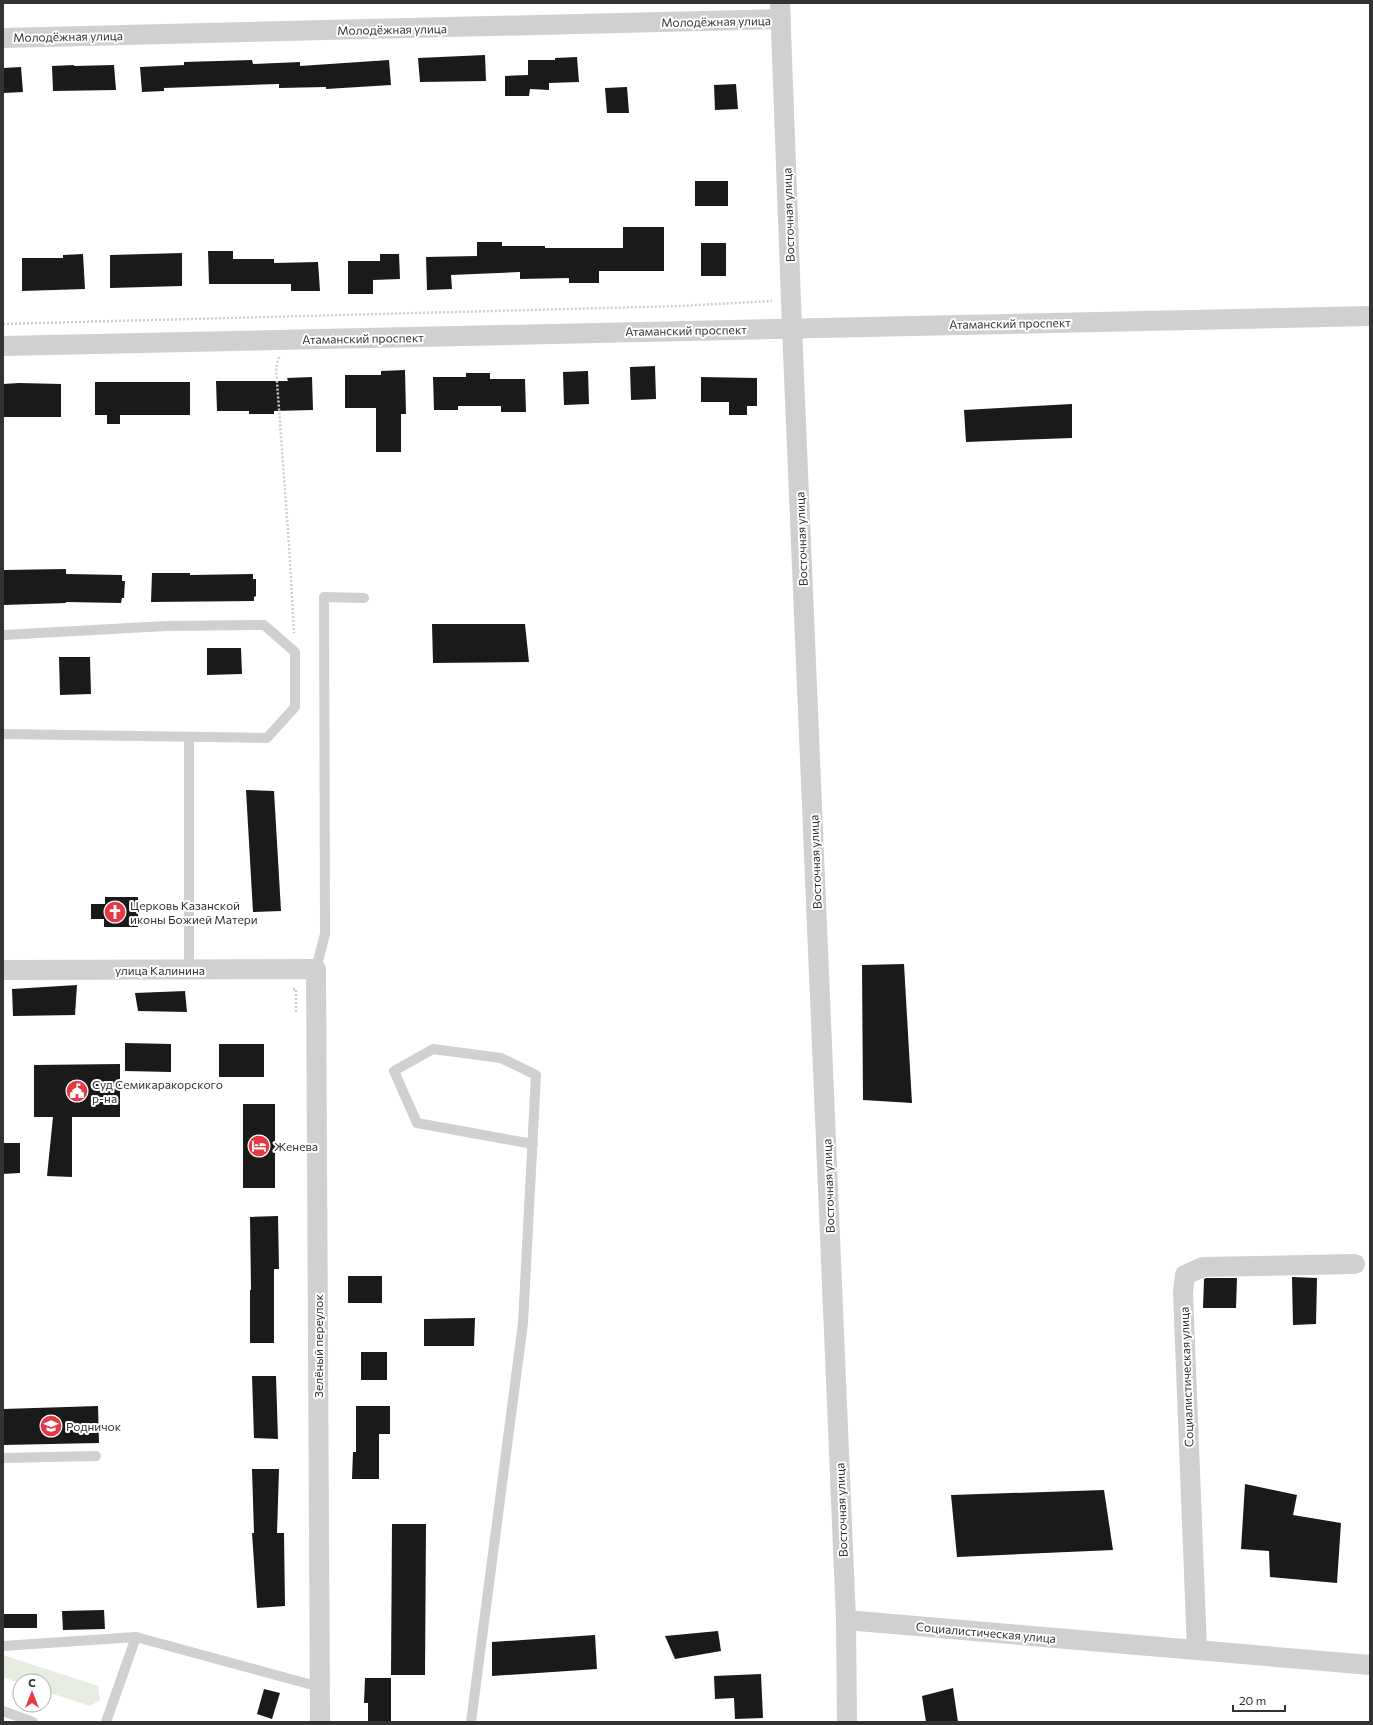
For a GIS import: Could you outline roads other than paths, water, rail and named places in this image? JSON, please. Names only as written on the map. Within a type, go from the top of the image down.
[{"type":"street","name":"Молодёжная улица","points":[[3,38],[781,11]]},
{"type":"street","name":"Восточная улица","points":[[781,11],[792,328],[846,1620],[847,1722]]},
{"type":"street","name":"Атаманский проспект","points":[[3,346],[1370,316]]},
{"type":"street","name":"улица Калинина","points":[[3,970],[316,969]]},
{"type":"street","name":"Зелёный переулок","points":[[316,969],[320,1722]]},
{"type":"street","name":"Социалистическая улица","points":[[1197,1650],[1183,1293],[1185,1275],[1203,1266],[1355,1264]]},
{"type":"street","name":"Социалистическая улица","points":[[846,1620],[1370,1665]]},
{"type":"lane","points":[[316,969],[325,934],[324,597],[364,598]]},
{"type":"lane","points":[[3,635],[166,626],[264,625],[295,652],[295,708],[267,738],[3,734]]},
{"type":"lane","points":[[189,737],[189,970]]},
{"type":"lane","points":[[472,1722],[523,1323],[533,1144],[536,1075],[501,1058],[433,1049],[394,1070],[417,1123],[533,1144]]},
{"type":"lane","points":[[3,1458],[96,1456]]},
{"type":"lane","points":[[3,1646],[136,1637],[320,1687]]},
{"type":"lane","points":[[106,1722],[136,1637]]},
{"type":"lane","points":[[3,1711],[33,1722]]},
{"type":"place","name":"Церковь Казанской иконы Божией Матери","points":[[115,912]]},
{"type":"place","name":"Суд Семикаракорского р-на","points":[[77,1091]]},
{"type":"place","name":"Женева","points":[[259,1146]]},
{"type":"place","name":"Родничок","points":[[51,1426]]}]
